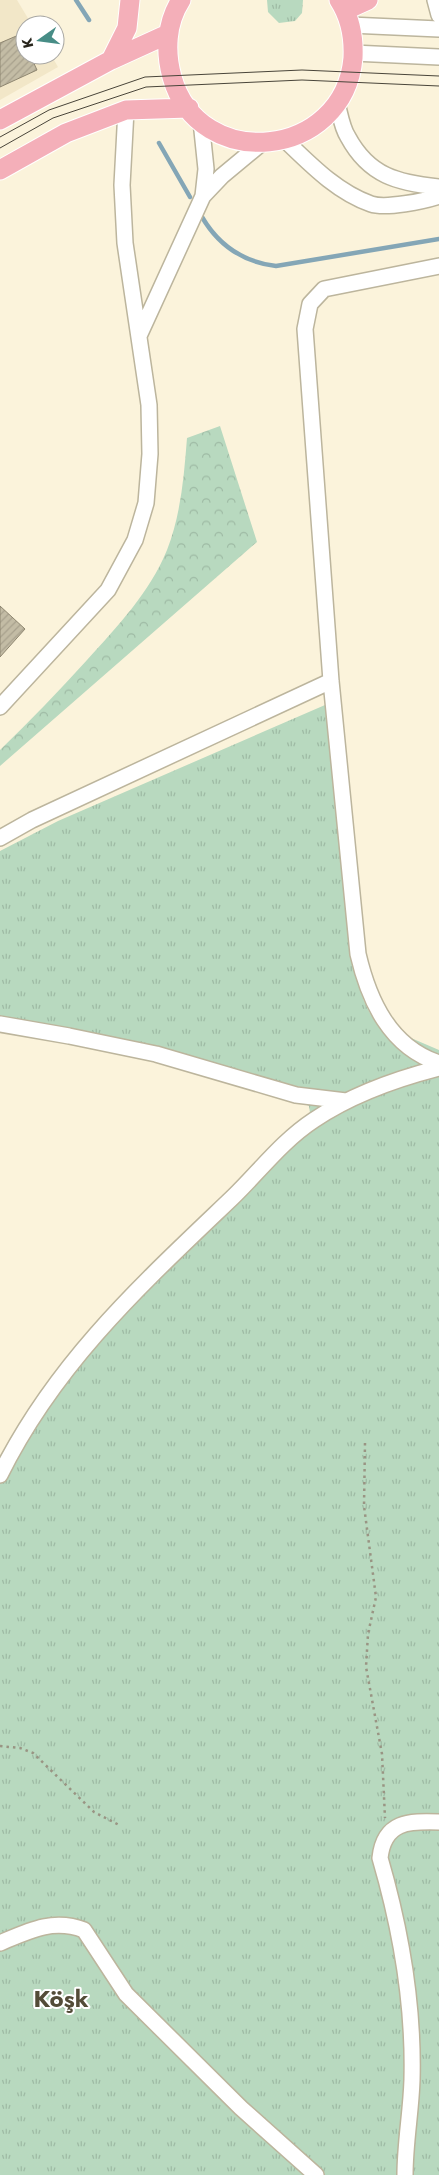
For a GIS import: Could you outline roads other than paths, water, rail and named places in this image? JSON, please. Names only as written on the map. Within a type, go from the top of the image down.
[{"type":"main road","points":[[111,60],[127,28],[130,0]]},
{"type":"main road","points":[[175,4],[168,34],[167,59],[176,90],[195,115],[221,135],[253,143],[285,140],[315,126],[337,103],[351,72],[354,42],[345,12],[368,0]]},
{"type":"main road","points":[[0,120],[111,60],[168,34]]},
{"type":"main road","points":[[0,170],[66,133],[126,110],[195,115]]},
{"type":"street","points":[[435,0],[439,15]]},
{"type":"street","points":[[345,12],[439,29]]},
{"type":"street","points":[[353,53],[439,57]]},
{"type":"street","points":[[337,103],[347,137],[374,170],[405,184],[439,187]]},
{"type":"street","points":[[0,707],[102,597],[118,574],[135,540],[146,503],[150,454],[149,405],[130,282],[123,214],[123,147],[126,110]]},
{"type":"street","points":[[139,336],[203,196],[206,169],[195,115]]},
{"type":"street","points":[[285,140],[327,180],[372,205],[420,203],[439,196]]},
{"type":"street","points":[[203,196],[222,176],[263,142]]},
{"type":"street","points":[[439,266],[324,289],[314,298],[306,312],[304,329],[331,681],[356,934],[363,975],[375,1006],[400,1040],[416,1053],[439,1063]]},
{"type":"street","points":[[0,838],[32,820],[331,681]]},
{"type":"street","points":[[0,1024],[156,1054],[296,1095],[346,1101]]},
{"type":"street","points":[[0,1475],[53,1385],[101,1326],[255,1176],[282,1146],[313,1121],[346,1101],[439,1068]]},
{"type":"street","points":[[405,2175],[412,2079],[410,2009],[400,1932],[380,1858],[384,1842],[394,1829],[408,1822],[439,1822]]},
{"type":"street","points":[[0,1943],[54,1924],[63,1924],[84,1930],[126,1994],[241,2108],[316,2175]]},
{"type":"waterway","points":[[76,0],[89,20]]},
{"type":"waterway","points":[[159,143],[190,197]]},
{"type":"waterway","points":[[202,217],[216,236],[233,251],[253,261],[276,266],[439,239]]},
{"type":"tram line","points":[[0,137],[49,110],[145,77],[302,70],[439,76]]},
{"type":"tram line","points":[[0,148],[53,118],[146,87],[302,80],[439,86]]},
{"type":"district","name":"Köşk","points":[[61,1999]]}]
